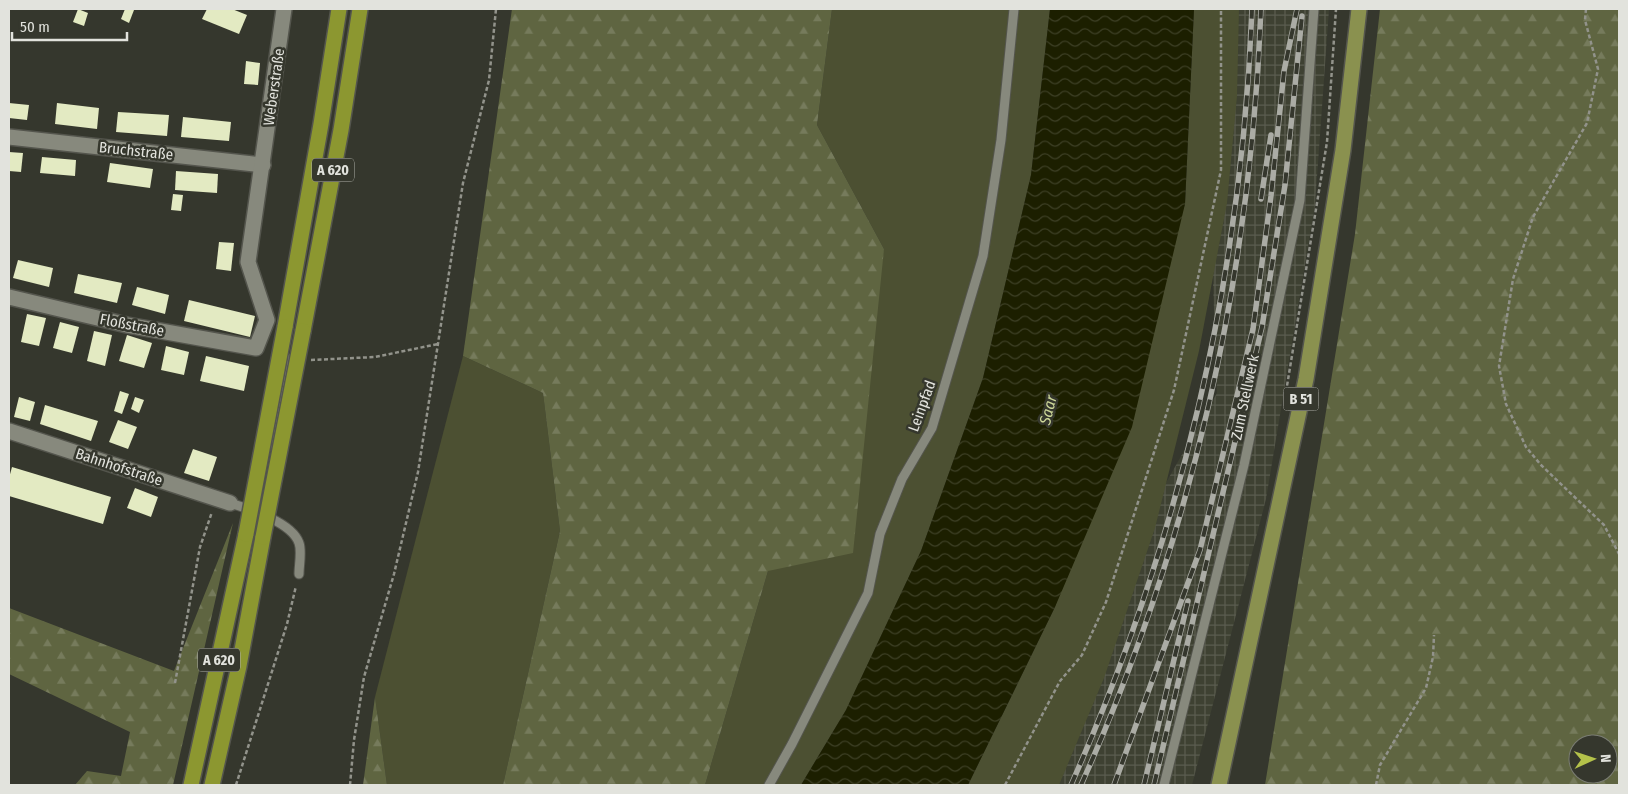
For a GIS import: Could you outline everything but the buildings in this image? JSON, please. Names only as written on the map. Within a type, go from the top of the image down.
[{"type":"highway","name":"A 620","points":[[190,785],[246,534],[285,327],[340,9]]},
{"type":"highway","name":"A 620","points":[[212,785],[239,666],[303,331],[341,130],[360,9]]},
{"type":"main road","name":"B 51","points":[[1219,785],[1306,378],[1343,150],[1359,9]]},
{"type":"street","name":"Weberstraße","points":[[256,348],[267,320],[248,262],[284,9]]},
{"type":"street","name":"Bruchstraße","points":[[9,137],[263,165]]},
{"type":"street","name":"Floßstraße","points":[[9,297],[126,325],[256,348]]},
{"type":"street","name":"Bahnhofstraße","points":[[9,431],[224,501]]},
{"type":"lane","name":"Leinpfad","points":[[769,785],[792,744],[868,593],[880,534],[902,479],[932,428],[983,256],[1001,140],[1014,9]]},
{"type":"lane","name":"Zum Stellwerk","points":[[1164,785],[1244,465],[1300,200],[1314,9]]},
{"type":"lane","points":[[261,513],[288,359]]},
{"type":"lane","points":[[224,501],[261,513],[289,530],[299,543],[299,574]]},
{"type":"path","points":[[350,785],[354,740],[364,677],[394,574],[418,472],[464,183],[489,80],[496,9]]},
{"type":"path","points":[[1005,785],[1060,681],[1082,655],[1106,602],[1174,390],[1221,170],[1221,9]]},
{"type":"path","points":[[1286,397],[1326,142],[1336,9]]},
{"type":"path","points":[[1586,9],[1585,20],[1598,69],[1588,123],[1533,217],[1513,279],[1499,366],[1506,404],[1526,447],[1541,465],[1604,524],[1619,554]]},
{"type":"path","points":[[312,360],[376,357],[438,344]]},
{"type":"path","points":[[175,683],[200,547],[224,501]]},
{"type":"path","points":[[236,785],[287,624],[299,574]]},
{"type":"path","points":[[1376,785],[1380,765],[1426,688],[1433,657],[1434,636]]},
{"type":"shaded area","points":[[832,9],[1050,9],[1031,175],[983,378],[921,551],[846,710],[801,785],[705,785],[768,571],[884,249],[817,125]]},
{"type":"shaded area","points":[[1194,9],[1239,9],[1237,96],[1227,203],[1199,351],[1155,528],[1104,678],[1059,785],[968,785],[1055,607],[1185,204]]},
{"type":"shaded area","points":[[1203,9],[1329,9],[1315,205],[1266,499],[1192,785],[994,785],[1217,393]]},
{"type":"shaded area","points":[[463,356],[543,393],[560,531],[503,785],[387,785],[375,697]]},
{"type":"green space","points":[[512,9],[832,9],[817,125],[884,249],[853,553],[768,571],[705,785],[503,785],[560,531],[543,393],[463,356]]},
{"type":"green space","points":[[1380,9],[1619,9],[1619,785],[1265,785],[1355,234]]},
{"type":"green space","points":[[233,523],[173,785],[75,785],[87,771],[121,776],[130,732],[9,674],[9,608],[174,671]]},
{"type":"green space","points":[[375,697],[387,785],[363,785]]},
{"type":"water","name":"Saar","points":[[1050,9],[1194,9],[1185,204],[1132,427],[1055,607],[968,785],[801,785],[846,710],[921,551],[983,378],[1031,175]]},
{"type":"railway","points":[[1071,785],[1110,692],[1144,598],[1174,502],[1199,406],[1219,308],[1235,209],[1246,109],[1252,9]]},
{"type":"railway","points":[[1081,785],[1120,693],[1154,598],[1184,503],[1208,406],[1229,308],[1244,209],[1255,109],[1261,9]]},
{"type":"railway","points":[[1114,785],[1200,550],[1253,329],[1271,196],[1284,71],[1297,9]]},
{"type":"railway","points":[[1154,785],[1262,327],[1285,185],[1302,16]]},
{"type":"railway","points":[[1261,199],[1271,135]]},
{"type":"railway","points":[[1144,785],[1188,601]]}]
